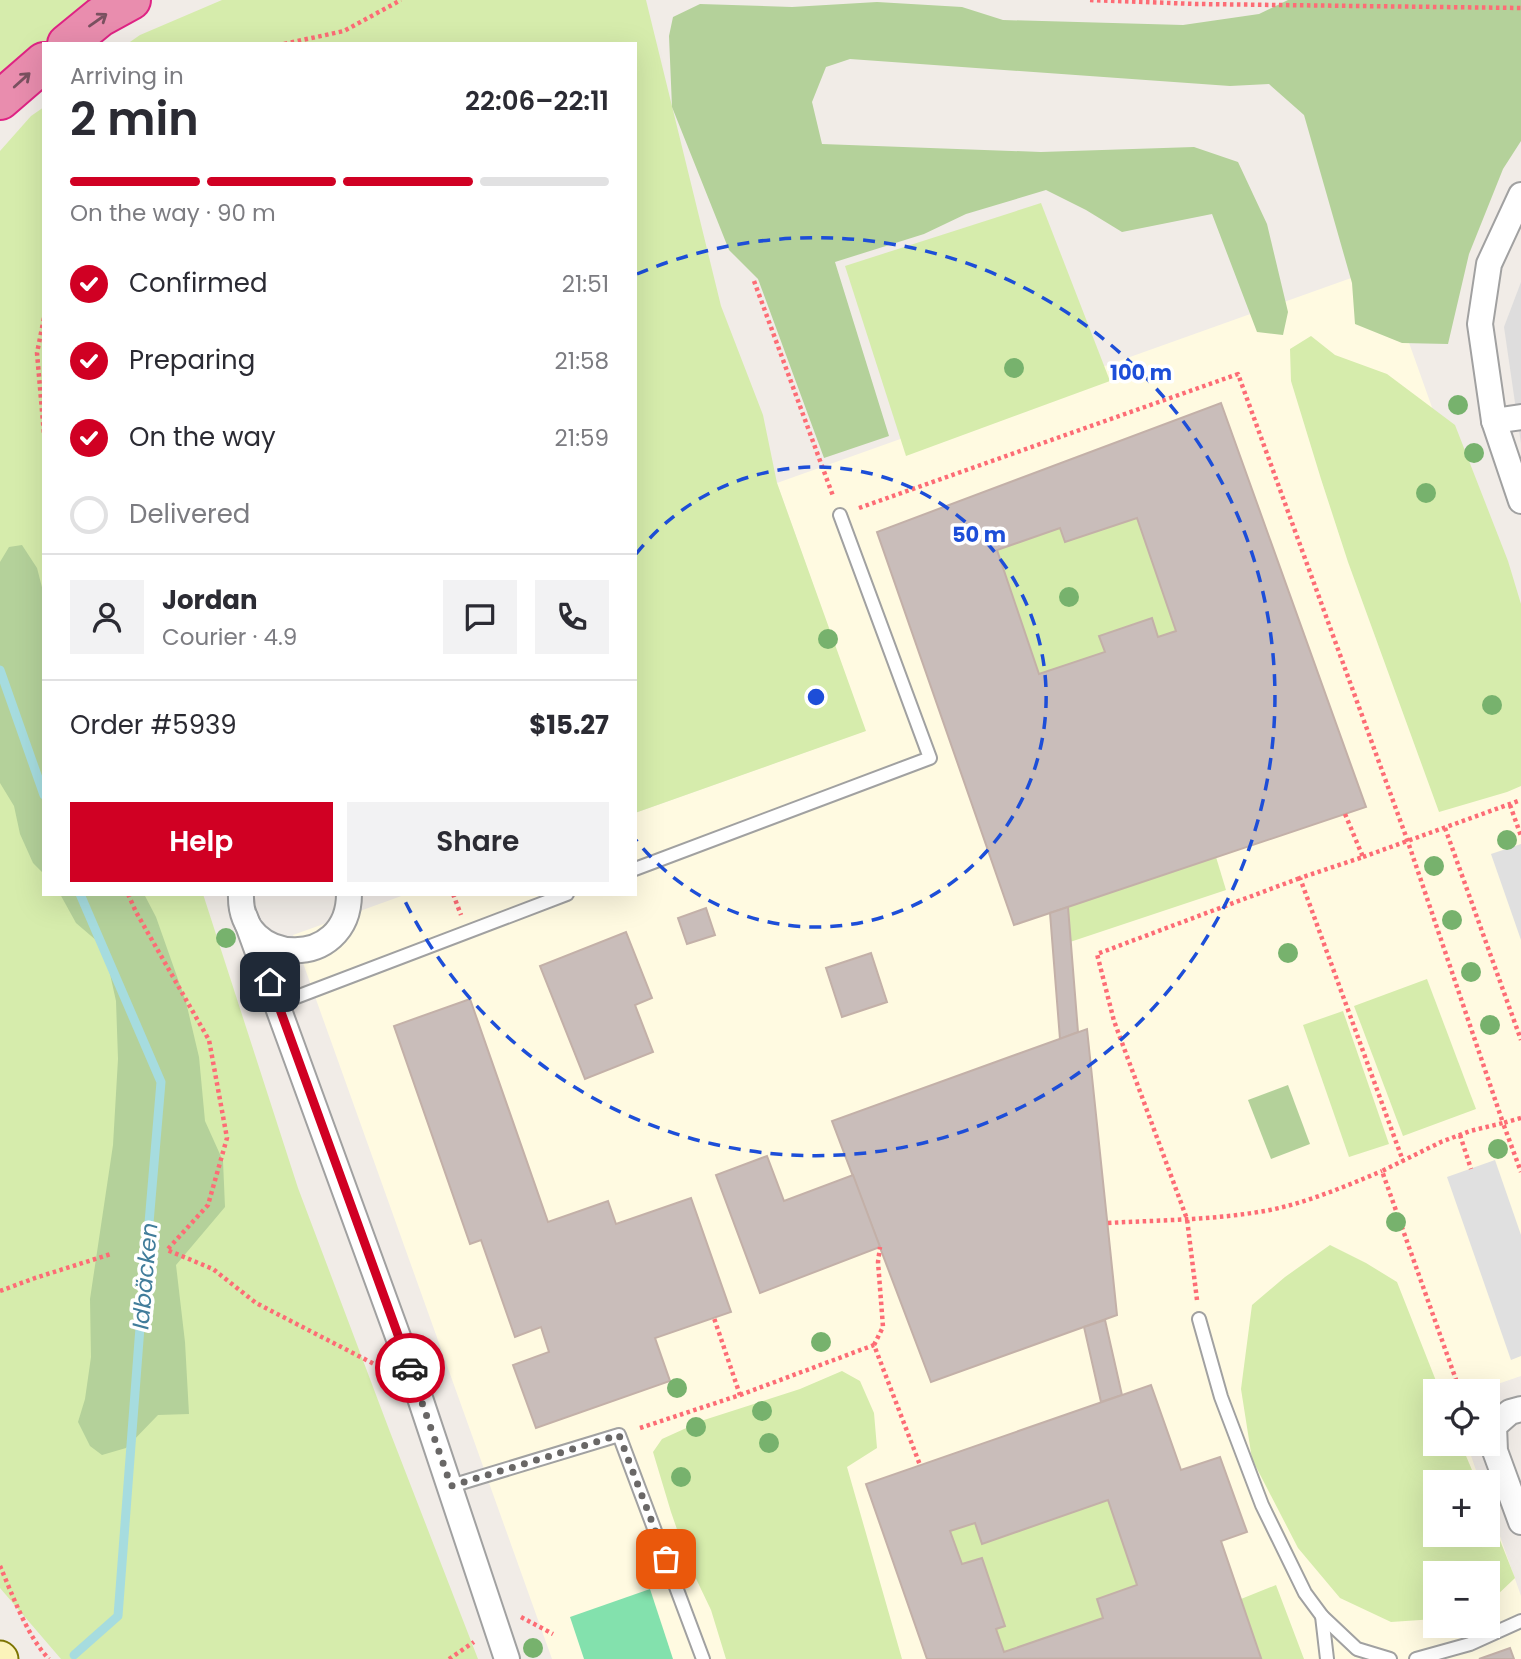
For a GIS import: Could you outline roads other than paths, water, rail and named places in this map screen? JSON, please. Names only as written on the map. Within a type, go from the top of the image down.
[{"type":"highway","points":[[69,42],[100,17],[131,0]]},
{"type":"highway","points":[[0,100],[42,64]]},
{"type":"street","points":[[1521,195],[1489,264],[1480,324],[1494,421],[1521,501]]},
{"type":"street","points":[[1494,421],[1521,417]]},
{"type":"street","points":[[243,906],[252,931],[272,946],[298,951],[310,949],[333,937],[346,916],[349,896]]},
{"type":"street","points":[[243,906],[416,1386],[508,1659]]},
{"type":"street","points":[[1521,1409],[1510,1412],[1494,1426],[1495,1451],[1521,1522]]},
{"type":"lane","points":[[637,868],[930,758],[840,515]]},
{"type":"lane","points":[[278,1004],[562,896]]},
{"type":"lane","points":[[1199,1319],[1221,1397],[1262,1505],[1305,1593],[1322,1616],[1357,1649],[1390,1659]]},
{"type":"lane","points":[[451,1486],[619,1435],[703,1659]]},
{"type":"lane","points":[[1322,1616],[1327,1659]]},
{"type":"lane","points":[[1416,1659],[1470,1644],[1521,1621]]},
{"type":"waterway","name":"Idbäcken","points":[[0,670],[42,789]]},
{"type":"waterway","name":"Idbäcken","points":[[74,1655],[118,1616],[161,1082],[81,896]]}]
